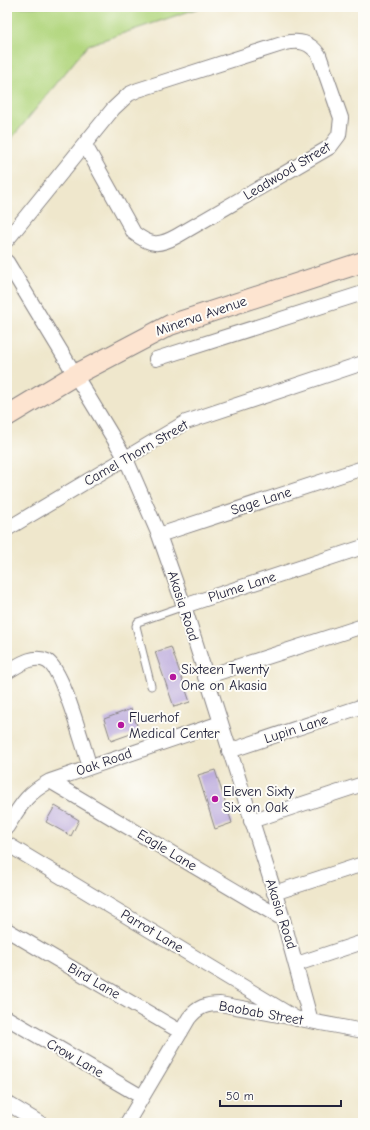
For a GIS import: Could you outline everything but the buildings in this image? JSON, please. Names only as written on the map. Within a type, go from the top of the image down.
[{"type":"street","name":"Leadwood Street","points":[[7,240],[113,110],[129,94],[296,41],[308,44],[319,55],[341,118],[339,135],[330,147],[177,236],[163,243],[155,244],[142,239],[134,233],[85,145]]},
{"type":"street","name":"Akasia Road","points":[[7,262],[126,460],[159,535],[184,606],[205,678],[283,919],[297,964],[311,1021]]},
{"type":"street","name":"Minerva Avenue","points":[[7,416],[75,375],[170,325],[363,262]]},
{"type":"street","points":[[156,359],[363,293]]},
{"type":"street","name":"Camel Thorn Street","points":[[7,529],[126,460],[186,422],[363,363]]},
{"type":"street","name":"Sage Lane","points":[[159,535],[363,468]]},
{"type":"street","name":"Plume Lane","points":[[184,606],[363,547]]},
{"type":"street","points":[[205,678],[363,626]]},
{"type":"street","points":[[7,672],[22,662],[30,660],[47,661],[52,665],[57,671],[64,687],[90,767]]},
{"type":"street","name":"Lupin Lane","points":[[229,751],[363,706]]},
{"type":"street","name":"Oak Road","points":[[7,827],[27,796],[35,789],[50,781],[220,723]]},
{"type":"street","name":"Eagle Lane","points":[[50,781],[283,919]]},
{"type":"street","points":[[251,821],[363,784]]},
{"type":"street","name":"Parrot Lane","points":[[7,844],[297,1019]]},
{"type":"street","points":[[274,894],[363,864]]},
{"type":"street","name":"Bird Lane","points":[[7,930],[181,1032]]},
{"type":"street","points":[[297,964],[363,942]]},
{"type":"street","name":"Baobab Street","points":[[127,1123],[195,1010],[210,1004],[220,1004],[363,1031]]},
{"type":"street","name":"Crow Lane","points":[[7,1018],[142,1097]]},
{"type":"street","points":[[345,1028],[363,1022]]},
{"type":"street","points":[[7,1103],[40,1123]]},
{"type":"lane","name":"Plume Lane","points":[[151,686],[136,626],[138,622],[184,606]]},
{"type":"green space","points":[[7,7],[202,7],[88,45],[7,144]]},
{"type":"place","name":"Sixteen Twenty One on Akasia","points":[[173,677]]},
{"type":"place","name":"Fluerhof Medical Center","points":[[121,725]]},
{"type":"place","name":"Eleven Sixty Six on Oak","points":[[215,799]]}]
